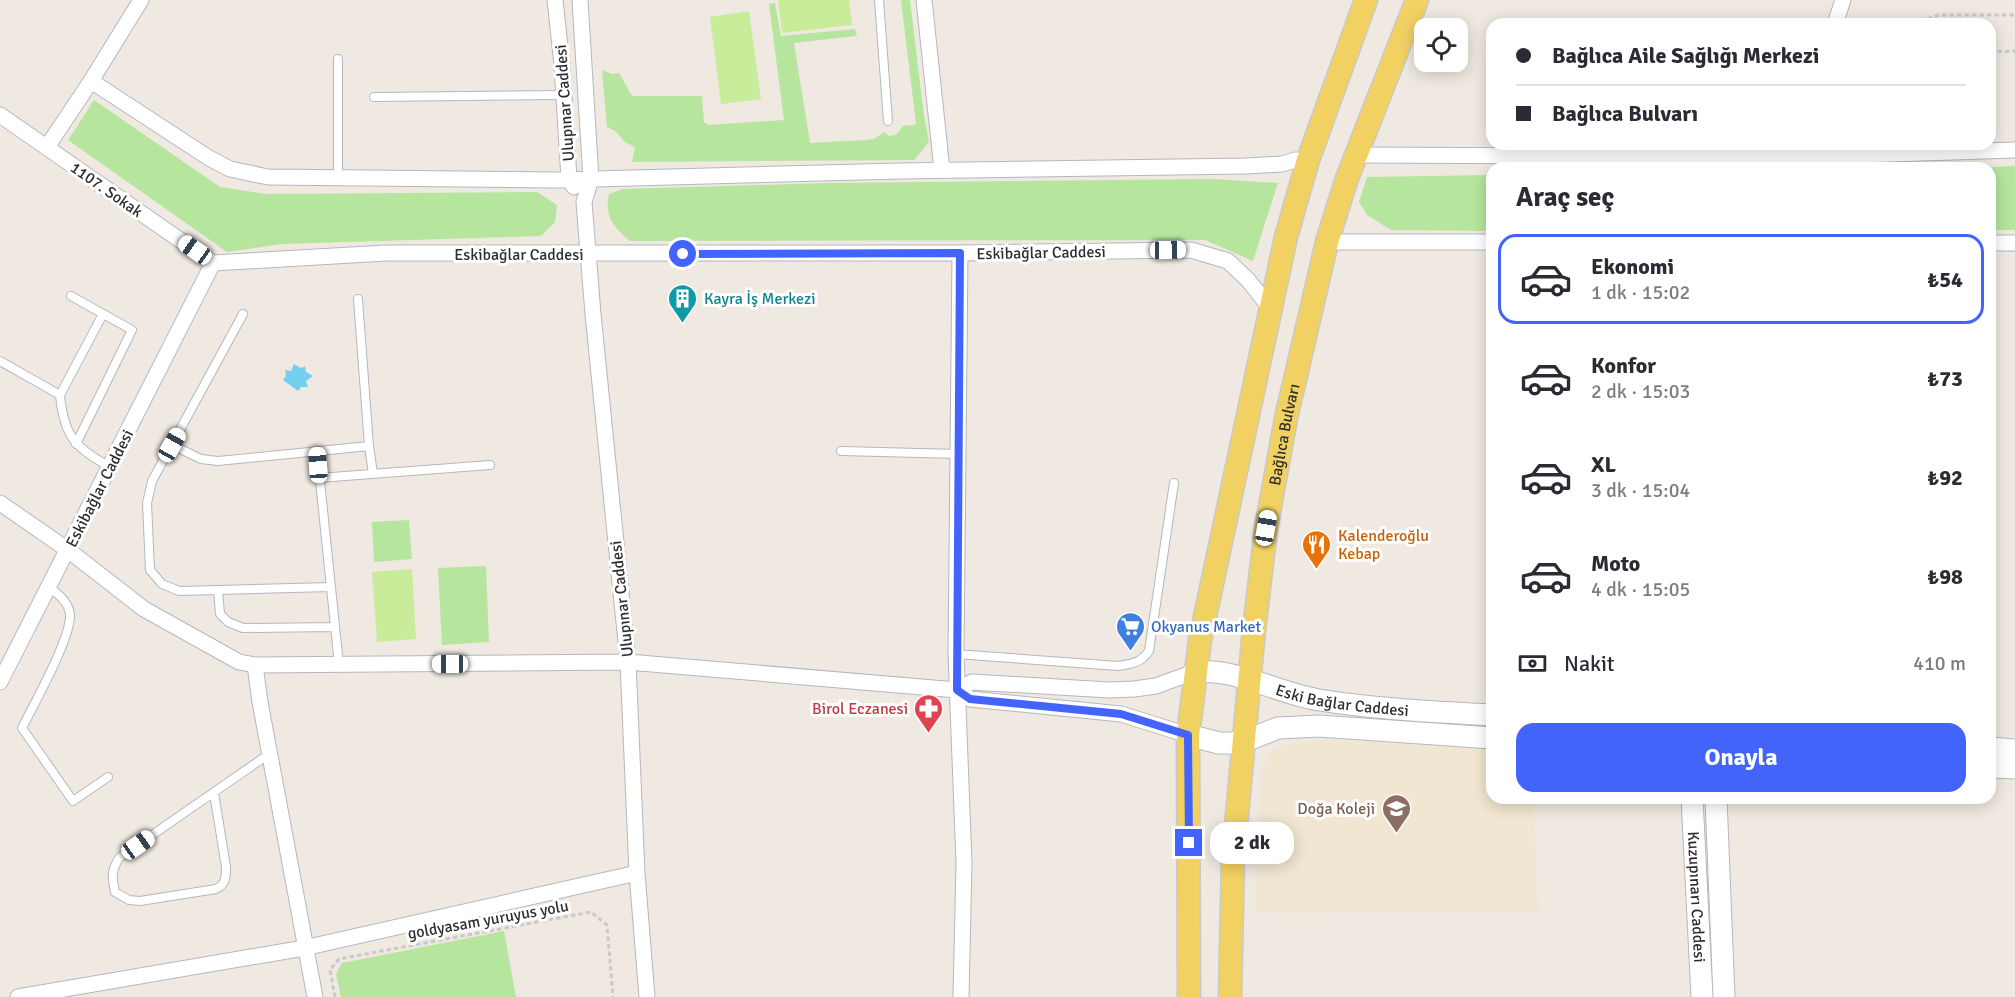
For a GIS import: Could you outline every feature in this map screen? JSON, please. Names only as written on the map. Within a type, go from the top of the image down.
[{"type":"main road","points":[[1189,997],[1188,735],[1194,672],[1208,595],[1286,237],[1308,160],[1365,0]]},
{"type":"main road","name":"Bağlıca Bulvarı","points":[[1230,997],[1233,859],[1250,680],[1266,528],[1286,418],[1327,242],[1356,155],[1418,0]]},
{"type":"street","points":[[47,147],[92,81],[141,0]]},
{"type":"street","name":"Ulupınar Caddesi","points":[[555,0],[569,179],[584,202]]},
{"type":"street","name":"Ulupınar Caddesi","points":[[580,0],[591,178],[584,202],[628,662],[637,873],[647,997]]},
{"type":"street","points":[[924,0],[942,170]]},
{"type":"street","points":[[1837,18],[1843,0]]},
{"type":"street","points":[[92,81],[209,158],[230,169],[268,177],[569,179],[942,170],[1246,166],[1308,160]]},
{"type":"street","name":"1107. Sokak","points":[[0,114],[213,263]]},
{"type":"street","points":[[1356,155],[1796,156],[2015,150]]},
{"type":"street","points":[[1327,242],[1486,242]]},
{"type":"street","points":[[1996,243],[2015,243]]},
{"type":"street","name":"Eskibağlar Caddesi","points":[[1,677],[213,263],[386,253],[960,253],[1191,250],[1228,261],[1248,280],[1271,309]]},
{"type":"street","points":[[960,253],[956,654],[964,863],[961,997]]},
{"type":"street","points":[[0,503],[68,550],[144,609],[239,662],[255,665],[628,662],[957,690],[970,699],[1121,714],[1219,743],[1245,741],[1278,728],[1293,726],[1486,738]]},
{"type":"street","points":[[255,665],[304,948],[315,997]]},
{"type":"street","name":"Eski Bağlar Caddesi","points":[[1194,672],[1210,671],[1250,680],[1292,695],[1320,700],[1486,715]]},
{"type":"street","points":[[957,690],[972,682],[1109,690],[1134,689],[1156,686],[1194,672]]},
{"type":"street","points":[[1996,748],[2015,750]]},
{"type":"street","points":[[1996,767],[2015,768]]},
{"type":"street","name":"Kuzupınarı Caddesi","points":[[1692,804],[1702,997]]},
{"type":"street","name":"Kuzupınarı Caddesi","points":[[1716,804],[1724,997]]},
{"type":"street","points":[[18,997],[304,948],[637,873]]},
{"type":"lane","points":[[879,0],[888,121]]},
{"type":"lane","points":[[338,59],[338,177]]},
{"type":"lane","points":[[374,97],[564,94]]},
{"type":"lane","points":[[71,296],[132,330],[76,444]]},
{"type":"lane","points":[[358,299],[373,474]]},
{"type":"lane","points":[[102,314],[60,395],[63,421],[70,437],[85,452],[110,467]]},
{"type":"lane","points":[[243,314],[152,481],[147,503],[150,570],[162,584],[179,591],[330,587]]},
{"type":"lane","points":[[0,361],[60,395]]},
{"type":"lane","points":[[172,445],[201,459],[218,461],[369,446]]},
{"type":"lane","points":[[841,451],[958,454]]},
{"type":"lane","points":[[317,452],[339,665]]},
{"type":"lane","points":[[319,478],[490,465]]},
{"type":"lane","points":[[956,654],[1118,666],[1136,663],[1144,658],[1149,651],[1174,483]]},
{"type":"lane","points":[[49,587],[68,605],[70,616],[66,636],[22,728],[73,801],[108,777]]},
{"type":"lane","points":[[218,590],[220,614],[236,626],[243,628],[335,627]]},
{"type":"lane","points":[[214,793],[226,867],[226,879],[222,886],[216,890],[140,902],[129,900],[115,892],[112,877],[118,858],[269,754]]},
{"type":"path","points":[[1930,18],[1938,15],[2015,15]]},
{"type":"path","points":[[1996,52],[2015,51]]},
{"type":"path","name":"goldyasam yuruyus yolu","points":[[335,997],[330,970],[339,959],[591,912],[607,925],[613,997]]},
{"type":"shaded area","name":"Doğa Koleji","points":[[1329,739],[1486,750],[1486,804],[1534,804],[1538,912],[1255,913],[1261,776],[1267,758],[1276,748],[1292,743]]},
{"type":"green space","points":[[778,0],[849,0],[852,25],[782,33]]},
{"type":"green space","points":[[901,0],[910,0],[929,142],[914,160],[632,162],[635,147],[607,127],[602,70],[612,74],[619,73],[632,96],[702,96],[704,122],[708,125],[784,120],[769,4],[775,3],[781,36],[855,29],[857,36],[794,43],[810,143],[874,139],[884,132],[889,136],[896,135],[904,125],[916,124]]},
{"type":"green space","points":[[749,11],[761,99],[721,104],[710,17]]},
{"type":"green space","points":[[94,100],[220,187],[266,194],[537,192],[557,205],[555,222],[541,236],[282,244],[227,252],[68,140]]},
{"type":"green space","points":[[2015,166],[2015,230],[1996,230],[1996,167]]},
{"type":"green space","points":[[1486,175],[1486,231],[1391,230],[1367,215],[1359,202],[1367,177]]},
{"type":"green space","points":[[1214,179],[1278,183],[1253,261],[1205,240],[630,241],[615,226],[608,209],[609,194],[623,189],[828,183]]},
{"type":"green space","points":[[409,520],[412,559],[374,562],[372,522]]},
{"type":"green space","points":[[486,566],[489,642],[442,645],[438,568]]},
{"type":"green space","points":[[412,569],[416,639],[377,642],[372,572]]},
{"type":"green space","points":[[504,931],[516,997],[341,997],[336,974],[342,963]]},
{"type":"water","points":[[294,364],[301,368],[305,366],[306,372],[313,376],[306,381],[308,387],[301,387],[298,391],[283,380],[286,376],[285,370],[291,371]]},
{"type":"place","name":"Kayra İş Merkezi","points":[[683,324]]},
{"type":"place","name":"Kalenderoğlu Kebap","points":[[1317,570]]},
{"type":"place","name":"Okyanus Market","points":[[1130,652]]},
{"type":"place","name":"Birol Eczanesi","points":[[929,734]]},
{"type":"place","name":"Doğa Koleji","points":[[1396,834]]},
{"type":"route","points":[[683,254],[960,253],[957,690],[970,699],[1121,714],[1188,735],[1189,843]]}]
